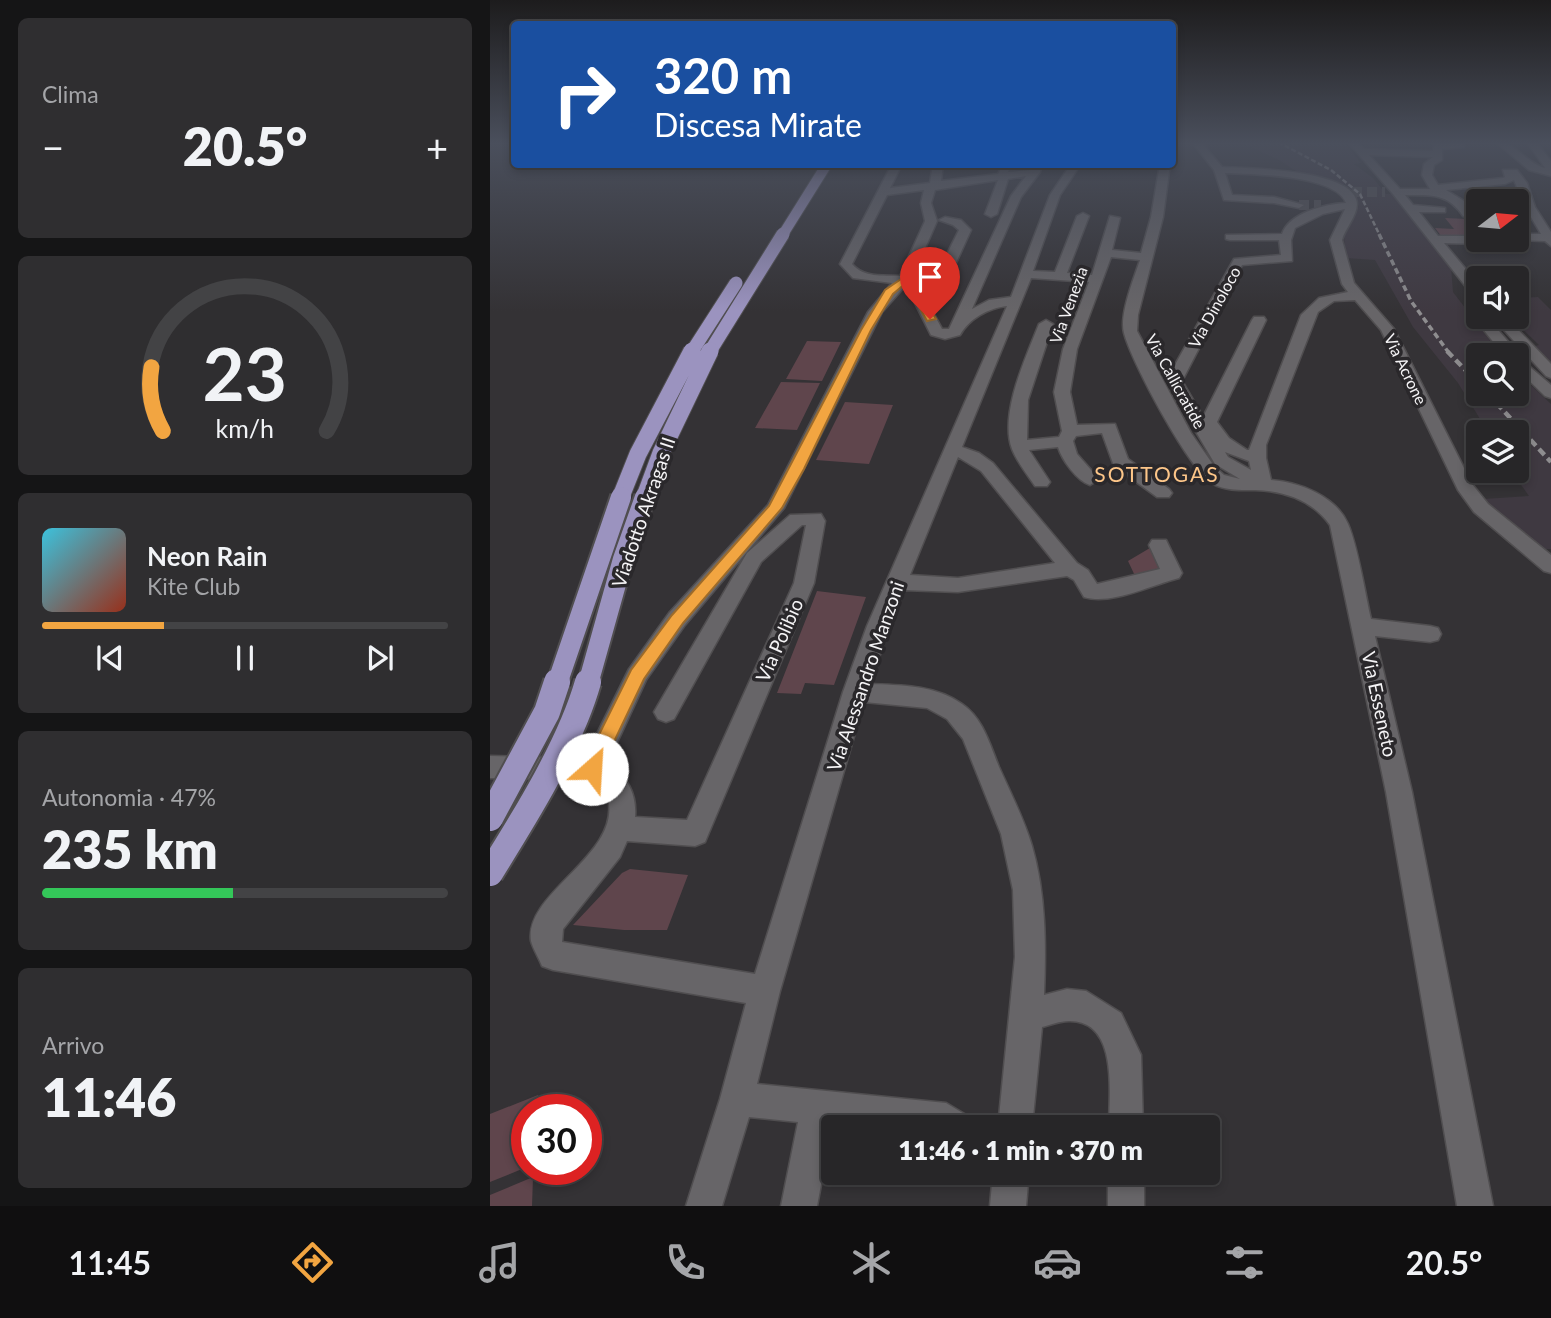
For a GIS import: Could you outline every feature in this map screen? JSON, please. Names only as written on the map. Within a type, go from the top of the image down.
[{"type":"main road","name":"Viadotto Akragas II","points":[[490,818],[547,712],[614,514],[658,413],[689,355],[791,198]]},
{"type":"main road","name":"Viadotto Akragas II","points":[[490,873],[528,812],[582,704],[627,547],[661,453],[680,412],[708,355],[806,198]]},
{"type":"street","points":[[880,198],[866,220],[846,264],[849,271],[862,277],[910,281],[938,333],[955,332],[1015,198]]},
{"type":"street","points":[[592,769],[637,675],[677,619],[775,508],[875,312],[889,293],[904,280],[931,220],[927,198]]},
{"type":"street","points":[[990,214],[996,198]]},
{"type":"street","name":"Via Alessandro Manzoni","points":[[704,1206],[737,1099],[765,990],[855,692],[896,582],[1016,301],[1054,198]]},
{"type":"street","name":"Via Callicratide","points":[[1160,198],[1131,315],[1130,331],[1205,468],[1226,483],[1263,485]]},
{"type":"street","points":[[1234,198],[1274,200],[1299,205]]},
{"type":"street","points":[[1321,205],[1351,206],[1351,198]]},
{"type":"street","points":[[1398,198],[1410,208],[1466,280]]},
{"type":"street","points":[[1452,198],[1460,203],[1466,212]]},
{"type":"street","points":[[1527,198],[1550,240]]},
{"type":"street","points":[[1230,237],[1285,235],[1290,226],[1334,206]]},
{"type":"street","name":"Via Acrone","points":[[1351,206],[1336,232],[1348,284],[1387,329],[1471,497],[1494,520],[1551,566]]},
{"type":"street","points":[[1410,208],[1441,210]]},
{"type":"street","points":[[945,220],[947,214],[957,209]]},
{"type":"street","points":[[1060,276],[1083,216]]},
{"type":"street","name":"Via Venezia","points":[[1090,479],[1069,455],[1062,392],[1070,349],[1106,253],[1114,218]]},
{"type":"street","points":[[924,305],[932,300],[965,230],[957,222],[931,220]]},
{"type":"street","name":"Via Dinoloco","points":[[1263,485],[1221,460],[1174,381],[1238,262],[1288,258],[1285,235]]},
{"type":"street","points":[[1530,238],[1550,240]]},
{"type":"street","points":[[1435,239],[1466,240]]},
{"type":"street","points":[[1106,253],[1147,257]]},
{"type":"street","points":[[1024,274],[1096,279]]},
{"type":"street","points":[[1461,275],[1458,288],[1466,299]]},
{"type":"street","points":[[1263,485],[1257,458],[1258,445],[1308,315],[1323,299],[1357,296]]},
{"type":"street","points":[[960,321],[994,303],[1016,301]]},
{"type":"street","points":[[1257,458],[1239,455],[1224,446],[1209,422],[1259,320]]},
{"type":"street","points":[[1041,482],[1019,446],[1018,416],[1035,351],[1046,324]]},
{"type":"street","points":[[1490,329],[1502,343]]},
{"type":"street","points":[[1510,329],[1551,373]]},
{"type":"street","points":[[1529,372],[1551,393]]},
{"type":"street","points":[[1019,446],[1109,428],[1120,462],[1163,493]]},
{"type":"street","points":[[951,449],[973,457],[987,467],[1070,568],[1081,575],[1091,592],[1140,583],[1172,573],[1159,545]]},
{"type":"street","name":"Via Esseneto","points":[[1263,485],[1291,488],[1307,496],[1335,518],[1341,530],[1399,792],[1475,1206]]},
{"type":"street","name":"Via Polibio","points":[[621,828],[695,833],[804,583],[816,522],[814,518],[797,519],[754,558],[666,712]]},
{"type":"street","points":[[896,582],[958,585],[1070,568]]},
{"type":"street","points":[[677,619],[713,627]]},
{"type":"street","points":[[1363,626],[1430,634]]},
{"type":"street","points":[[855,692],[938,702],[958,713],[971,730],[1007,815],[1021,856],[1028,902],[1029,954],[1016,1115]]},
{"type":"street","points":[[490,767],[592,769],[603,774],[619,790],[623,814],[621,828],[606,856],[550,918],[545,929],[547,948],[553,955],[765,990]]},
{"type":"street","points":[[1025,1015],[1067,1005],[1086,1007],[1110,1024],[1125,1055],[1126,1115]]},
{"type":"street","points":[[737,1099],[888,1115]]},
{"type":"street","points":[[799,1206],[818,1109]]},
{"type":"street","name":"Via Alessandro Manzoni","points":[[690,1206],[715,1166]]},
{"type":"street","points":[[1008,1206],[1010,1185]]},
{"type":"street","points":[[1126,1185],[1126,1206]]},
{"type":"shaded area","points":[[1355,198],[1395,198],[1451,267],[1453,292],[1466,309],[1466,329],[1481,329],[1492,343],[1466,343],[1466,396],[1413,327],[1375,260],[1346,258],[1344,237],[1359,206]]},
{"type":"shaded area","points":[[1445,218],[1466,219],[1466,237],[1442,237],[1435,228],[1454,229]]},
{"type":"shaded area","points":[[1529,297],[1538,297],[1551,310],[1551,362],[1522,329],[1529,329]]},
{"type":"shaded area","points":[[807,341],[841,342],[822,381],[786,379]]},
{"type":"shaded area","points":[[781,382],[820,383],[797,430],[755,428]]},
{"type":"shaded area","points":[[1529,383],[1551,404],[1551,549],[1542,549],[1483,499],[1529,496],[1520,483],[1529,483],[1529,420],[1481,420],[1472,406],[1529,406]]},
{"type":"shaded area","points":[[845,402],[893,405],[869,464],[816,460]]},
{"type":"shaded area","points":[[1155,545],[1165,570],[1136,578],[1128,561]]},
{"type":"shaded area","points":[[817,591],[866,597],[834,685],[805,683],[801,694],[777,693]]},
{"type":"shaded area","points":[[630,869],[688,875],[667,930],[624,930],[573,925],[622,873]]},
{"type":"shaded area","points":[[511,1106],[511,1173],[490,1182],[490,1114]]},
{"type":"shaded area","points":[[514,1185],[533,1185],[532,1206],[490,1206],[490,1195]]},
{"type":"tunnel","points":[[1299,205],[1321,205]]},
{"type":"railway","points":[[1362,198],[1380,236]]},
{"type":"railway","points":[[1379,234],[1411,301],[1449,353]]},
{"type":"railway","points":[[1447,351],[1466,371]]},
{"type":"railway","points":[[1499,406],[1551,462]]},
{"type":"district","name":"SOTTOGAS","points":[[1157,473]]},
{"type":"route","points":[[592,769],[637,675],[677,619],[775,508],[875,312],[889,293],[904,280],[910,281],[930,319]]}]
